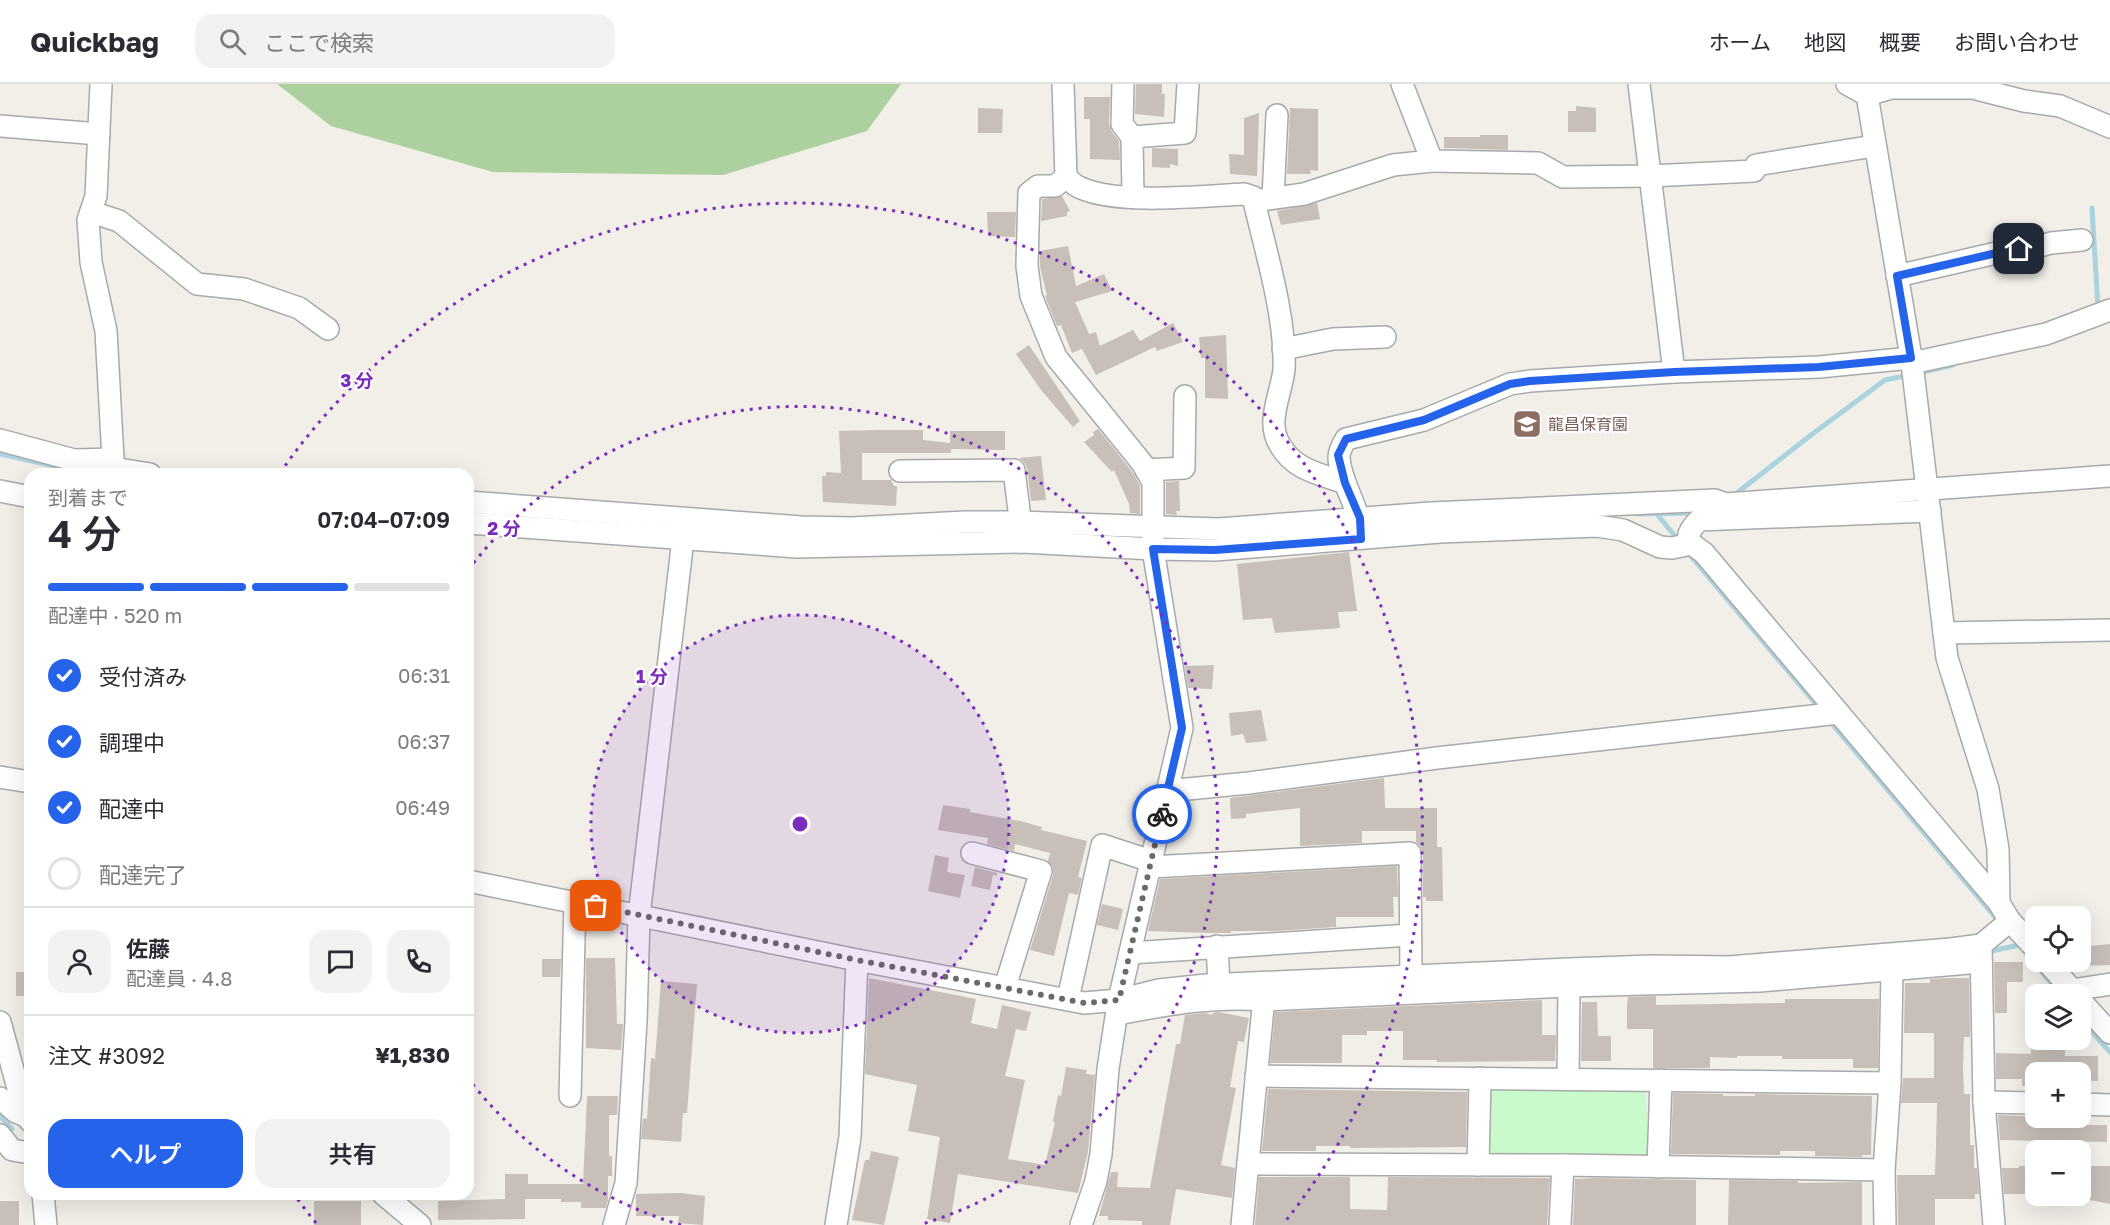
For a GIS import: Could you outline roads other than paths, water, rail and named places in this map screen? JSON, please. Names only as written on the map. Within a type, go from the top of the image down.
[{"type":"street","points":[[0,440],[112,468],[106,331],[91,262],[88,220],[96,196],[101,84]]},
{"type":"street","points":[[1063,84],[1066,177],[1079,188],[1101,195],[1156,198],[1244,195],[1263,200],[1304,194],[1393,165],[1432,161],[1538,164],[1563,177],[1754,171],[1756,165],[1874,146]]},
{"type":"street","points":[[1123,84],[1122,123],[1132,136],[1133,196]]},
{"type":"street","points":[[1132,136],[1185,133],[1188,84]]},
{"type":"street","points":[[1402,84],[1432,161]]},
{"type":"street","points":[[1639,84],[1674,372]]},
{"type":"street","points":[[1847,84],[1867,95],[1892,88],[1938,86],[1973,88],[2024,101],[2060,106],[2110,127]]},
{"type":"street","points":[[1867,95],[1912,368],[1947,658],[1988,789],[1998,849],[1999,903],[2006,925],[2025,940]]},
{"type":"street","points":[[1277,115],[1263,200],[1284,371],[1273,423],[1278,443],[1291,460],[1304,469],[1345,483]]},
{"type":"street","points":[[0,126],[99,134]]},
{"type":"street","points":[[1066,177],[1055,186],[1038,186],[1029,193],[1027,266],[1031,296],[1056,357],[1146,470],[1153,482],[1153,538],[1182,728],[1118,1007],[1108,1069],[1101,1154],[1096,1181],[1081,1225]]},
{"type":"street","points":[[91,212],[119,221],[197,284],[244,289],[299,308],[328,329]]},
{"type":"street","points":[[1897,276],[2005,251],[2082,240]]},
{"type":"street","points":[[1360,528],[1338,455],[1346,439],[1424,420],[1510,384],[1674,372],[1819,367],[1912,368],[2046,334],[2102,312]]},
{"type":"street","points":[[1283,350],[1333,339],[1385,337]]},
{"type":"street","points":[[1146,470],[1184,468],[1185,396]]},
{"type":"street","points":[[900,471],[1014,470],[1021,531]]},
{"type":"street","points":[[474,523],[683,539],[1021,531],[1153,538],[1215,550],[1360,528],[1441,512],[1699,511],[1929,499],[2110,476]]},
{"type":"street","points":[[0,491],[24,496]]},
{"type":"street","points":[[1685,545],[1699,511],[1715,500],[1724,503],[1929,499]]},
{"type":"street","points":[[474,503],[799,537]]},
{"type":"street","points":[[1360,528],[1440,532],[1597,526],[1623,531],[1660,547],[1685,545],[1704,553],[1830,714],[1999,903]]},
{"type":"street","points":[[614,1225],[626,1183],[636,1022],[638,921],[683,539]]},
{"type":"street","points":[[1944,633],[2110,630]]},
{"type":"street","points":[[1167,792],[1437,758],[1830,714]]},
{"type":"street","points":[[0,777],[24,782]]},
{"type":"street","points":[[1068,999],[1102,845],[1150,864],[1410,853],[1411,977]]},
{"type":"street","points":[[972,854],[1041,871],[1005,987]]},
{"type":"street","points":[[474,883],[574,908],[857,965],[1118,1007],[1247,998],[1264,991],[1411,977],[1652,966],[1729,967],[1951,949],[1981,953]]},
{"type":"street","points":[[570,1096],[574,908]]},
{"type":"street","points":[[1118,1007],[1159,990],[1218,985],[1264,991],[1569,986],[1760,981],[1892,970],[1981,953],[2006,925]]},
{"type":"street","points":[[1130,953],[1410,935]]},
{"type":"street","points":[[1217,946],[1218,985]]},
{"type":"street","points":[[1981,953],[1984,1102],[1994,1225]]},
{"type":"street","points":[[836,1225],[850,1137],[857,965]]},
{"type":"street","points":[[1885,1225],[1884,1170],[1890,1083],[1892,970]]},
{"type":"street","points":[[2056,972],[2066,984]]},
{"type":"street","points":[[2091,990],[2110,984]]},
{"type":"street","points":[[1568,1079],[1569,986]]},
{"type":"street","points":[[1242,1225],[1264,991]]},
{"type":"street","points":[[2091,1012],[2110,1033]]},
{"type":"street","points":[[0,1022],[10,1063],[24,1104]]},
{"type":"street","points":[[1256,1076],[1890,1083]]},
{"type":"street","points":[[1478,1165],[1480,1078]]},
{"type":"street","points":[[1658,1167],[1661,1080]]},
{"type":"street","points":[[0,1098],[24,1116]]},
{"type":"street","points":[[1984,1102],[2025,1103]]},
{"type":"street","points":[[2091,1104],[2110,1105]]},
{"type":"street","points":[[0,1135],[12,1150],[24,1152]]},
{"type":"street","points":[[1248,1164],[1563,1165],[1884,1170]]},
{"type":"street","points":[[1560,1225],[1563,1165]]},
{"type":"street","points":[[44,1200],[46,1225]]},
{"type":"street","points":[[390,1200],[420,1225]]},
{"type":"waterway","points":[[2092,208],[2098,308]]},
{"type":"waterway","points":[[1919,373],[1953,365]]},
{"type":"waterway","points":[[1733,496],[1885,380],[1910,375]]},
{"type":"waterway","points":[[0,454],[63,468]]},
{"type":"waterway","points":[[1656,513],[1680,542]]},
{"type":"waterway","points":[[1637,514],[1697,513]]},
{"type":"waterway","points":[[1689,554],[1821,710]]},
{"type":"waterway","points":[[1828,719],[2000,923]]},
{"type":"waterway","points":[[1987,952],[2019,945]]},
{"type":"waterway","points":[[2020,946],[2052,984]]},
{"type":"waterway","points":[[2091,1030],[2110,1052]]},
{"type":"waterway","points":[[0,1116],[12,1129]]},
{"type":"place","name":"龍昌保育園","points":[[1527,424]]}]
